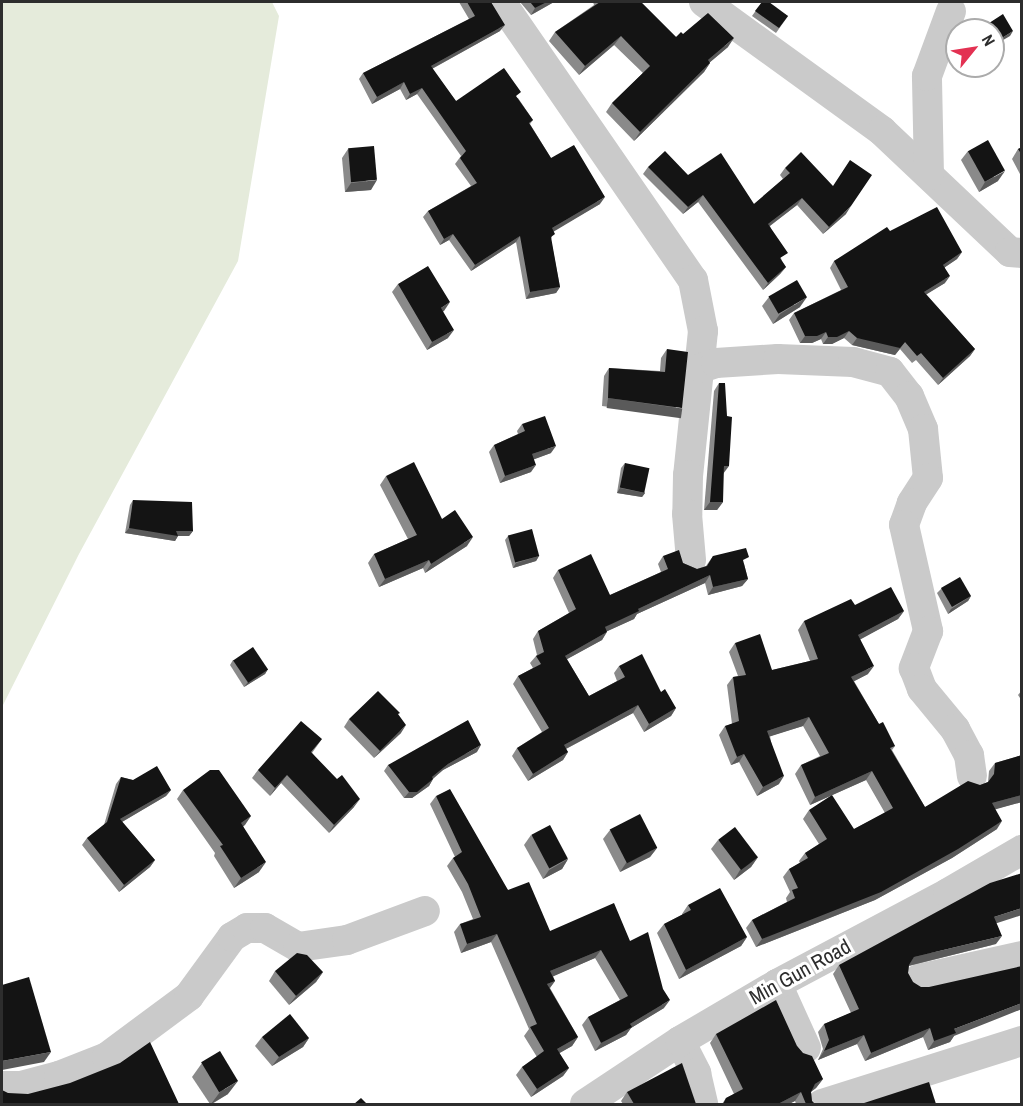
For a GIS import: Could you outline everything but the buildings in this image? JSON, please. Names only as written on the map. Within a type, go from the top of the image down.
[{"type":"street","points":[[501,2],[693,280],[703,331],[701,368],[688,475],[687,514],[692,560]]},
{"type":"street","points":[[709,3],[752,38],[882,131],[1010,252],[1022,253]]},
{"type":"street","points":[[929,175],[927,76],[951,12]]},
{"type":"street","points":[[701,368],[716,363],[778,359],[853,362],[890,372],[909,396],[923,429],[928,478],[912,503],[904,525],[928,631],[914,668],[922,689],[955,729],[969,755],[972,776]]},
{"type":"street","name":"Min Gun Road","points":[[585,1104],[680,1041],[777,984],[1021,853]]},
{"type":"street","points":[[4,1104],[2,1086],[21,1086],[59,1076],[107,1057],[189,996],[231,937],[247,928],[265,928],[298,947],[347,940],[425,911]]},
{"type":"street","points":[[919,979],[1022,956]]},
{"type":"street","points":[[777,984],[806,1048]]},
{"type":"street","points":[[680,1041],[696,1073],[703,1104]]},
{"type":"street","points":[[822,1104],[1022,1041]]},
{"type":"green space","points":[[2,2],[272,2],[279,16],[238,261],[79,554],[2,707]]}]
